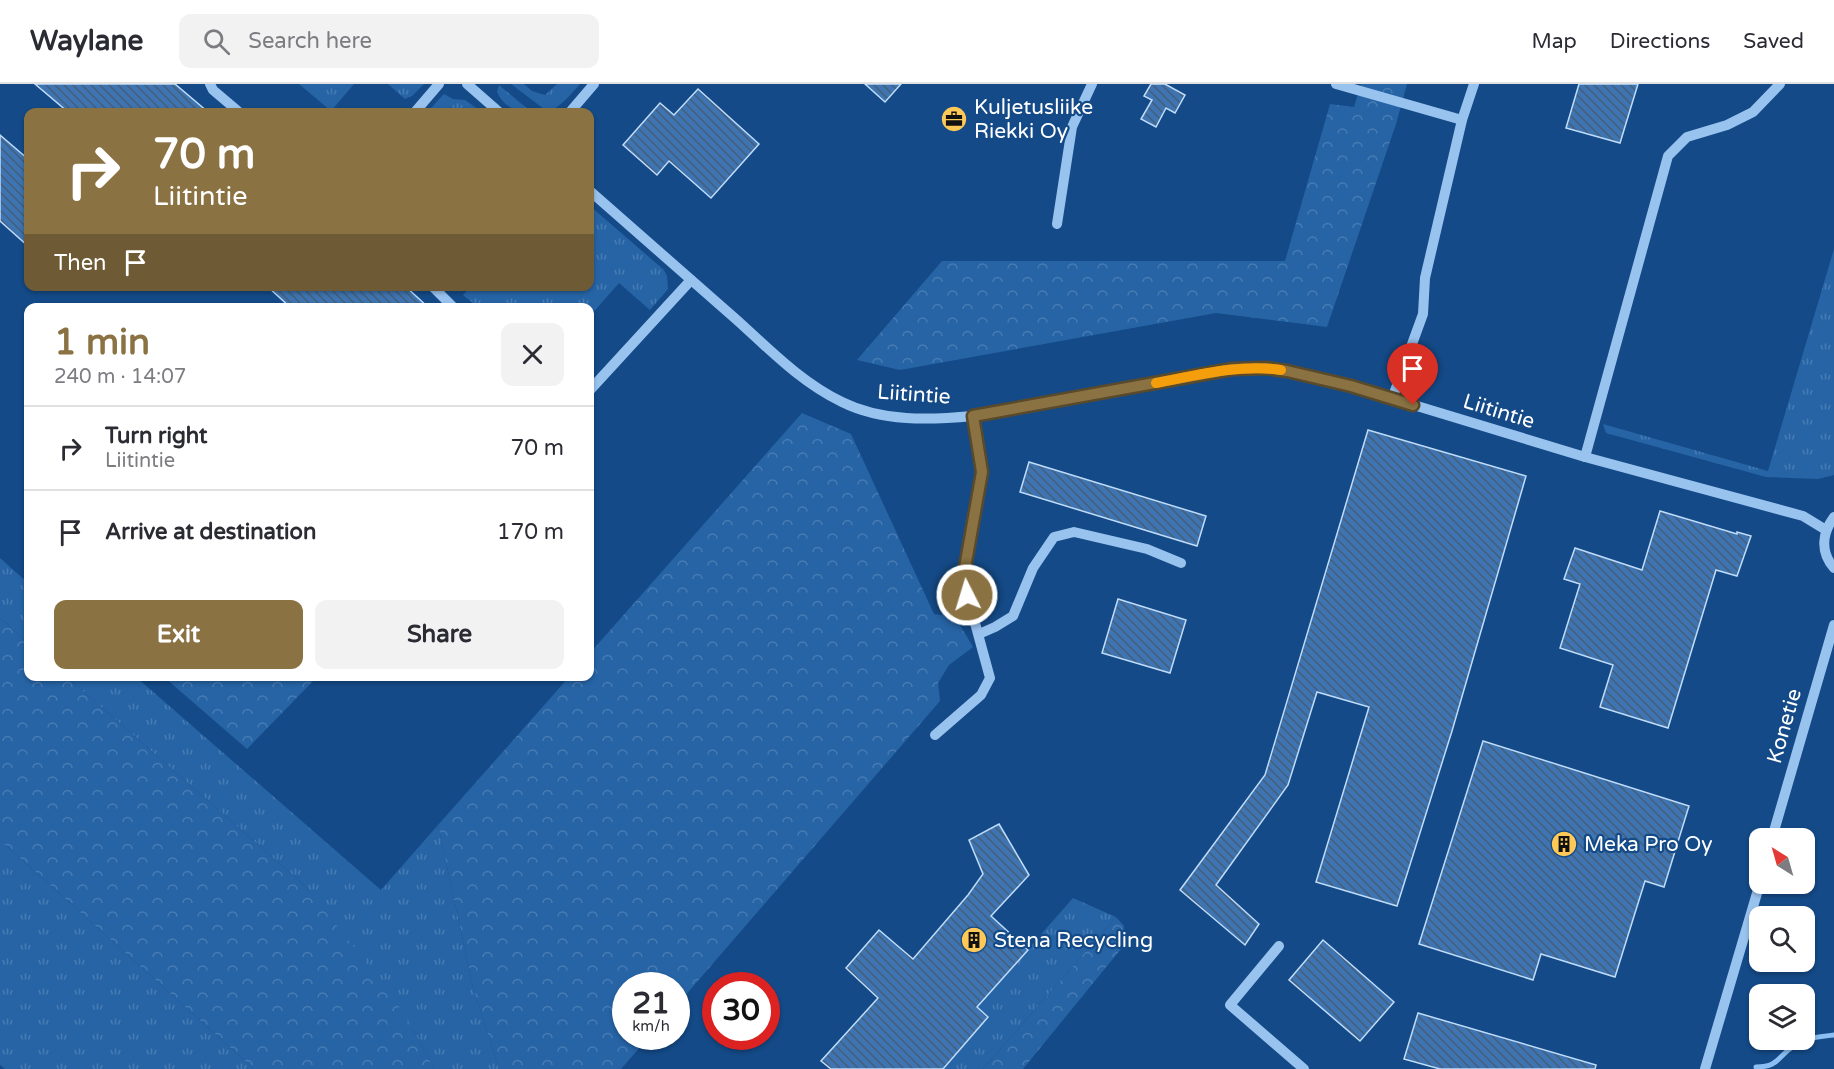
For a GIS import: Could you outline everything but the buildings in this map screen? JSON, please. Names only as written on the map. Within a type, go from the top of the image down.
[{"type":"street","points":[[210,84],[213,90],[233,108]]},
{"type":"street","points":[[419,108],[440,84]]},
{"type":"street","points":[[467,84],[494,108]]},
{"type":"street","points":[[573,108],[594,84]]},
{"type":"street","points":[[1057,224],[1072,128],[1092,84]]},
{"type":"street","points":[[1336,84],[1462,120]]},
{"type":"street","points":[[1392,399],[1422,314],[1425,278],[1462,120],[1474,84]]},
{"type":"street","points":[[1585,456],[1668,156],[1687,137],[1727,125],[1753,112],[1780,84]]},
{"type":"street","name":"Liitintie","points":[[594,195],[796,373],[843,403],[862,410],[894,417],[940,419],[973,416],[1232,369],[1266,368],[1351,386],[1585,456],[1803,516],[1826,530]]},
{"type":"street","points":[[594,386],[691,280]]},
{"type":"street","points":[[437,291],[449,303]]},
{"type":"street","points":[[935,735],[981,695],[990,678],[963,579],[982,472],[973,416]]},
{"type":"street","points":[[1834,517],[1826,530],[1824,543],[1826,556],[1834,568]]},
{"type":"street","points":[[979,634],[1013,616],[1033,568],[1054,537],[1074,532],[1147,549],[1181,563]]},
{"type":"street","name":"Konetie","points":[[1775,828],[1834,625]]},
{"type":"street","points":[[1705,1069],[1757,894]]},
{"type":"street","points":[[1279,946],[1230,1005],[1304,1069]]},
{"type":"green space","points":[[299,84],[354,84],[334,108],[327,108]]},
{"type":"green space","points":[[388,84],[424,84],[412,96],[405,99]]},
{"type":"green space","points":[[511,84],[524,84],[532,91],[545,95],[557,84],[580,84],[556,108],[543,108]]},
{"type":"green space","points":[[1361,84],[1407,84],[1396,124],[1327,327],[1216,313],[900,370],[857,360],[942,261],[1285,261],[1330,104],[1354,107]]},
{"type":"green space","points":[[499,85],[526,108],[512,108],[507,105],[497,92]]},
{"type":"green space","points":[[444,94],[453,99],[465,100],[476,108],[431,108]]},
{"type":"green space","points":[[594,209],[664,270],[668,289],[650,310],[619,283],[594,311],[594,303],[473,303],[463,295],[467,291],[594,291]]},
{"type":"green space","points":[[1834,249],[1834,475],[1818,479],[1766,477],[1606,433],[1603,424],[1768,471]]},
{"type":"green space","points":[[802,413],[851,434],[934,614],[955,617],[973,647],[949,665],[938,683],[940,701],[706,972],[702,972],[702,976],[690,990],[690,972],[612,972],[612,1050],[638,1050],[621,1069],[499,1069],[473,987],[438,825],[565,681],[594,681],[594,648]]},
{"type":"green space","points":[[0,558],[24,579],[24,639],[0,618]]},
{"type":"green space","points":[[0,618],[24,639],[24,681],[72,681],[304,885],[390,992],[434,1069],[254,1069],[0,840]]},
{"type":"green space","points":[[72,681],[141,681],[381,890],[438,825],[473,987],[499,1069],[434,1069],[415,1033],[304,885]]},
{"type":"green space","points":[[169,681],[313,681],[247,749]]},
{"type":"green space","points":[[0,840],[254,1069],[5,1069],[0,1065]]},
{"type":"green space","points":[[1073,898],[1116,917],[983,1069],[943,1069],[988,1017],[977,1007]]},
{"type":"green space","points":[[1116,917],[1124,926],[1121,949],[1023,1069],[983,1069]]},
{"type":"waterway","points":[[1756,1067],[1773,1064],[1802,1041],[1834,1035]]},
{"type":"slow traffic","points":[[1156,383],[1232,369],[1281,370]]},
{"type":"place","name":"Kuljetusliike Riekki Oy","points":[[954,119]]},
{"type":"place","name":"Meka Pro Oy","points":[[1564,844]]},
{"type":"place","name":"Stena Recycling","points":[[974,940]]},
{"type":"route","points":[[967,595],[963,579],[982,472],[973,416],[1232,369],[1266,368],[1351,386],[1413,405]]}]
